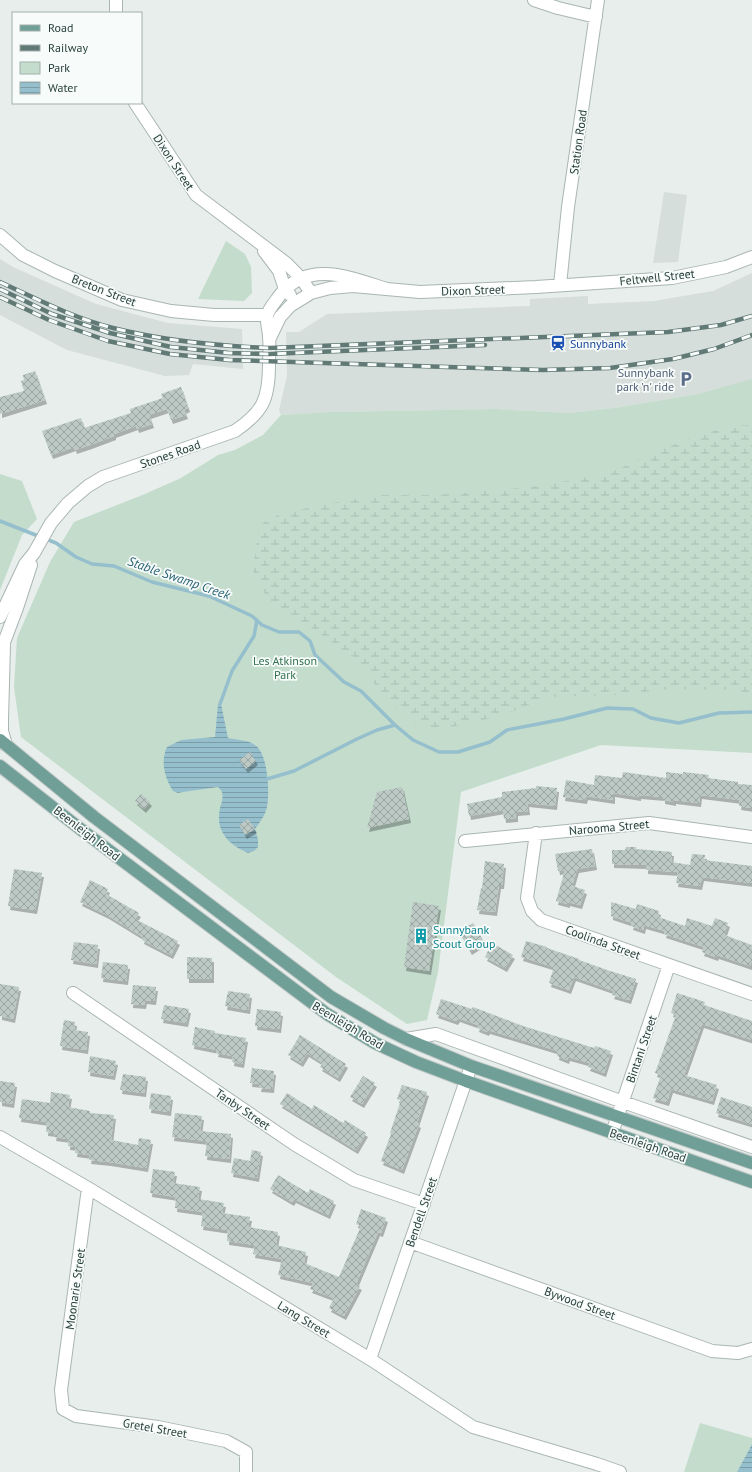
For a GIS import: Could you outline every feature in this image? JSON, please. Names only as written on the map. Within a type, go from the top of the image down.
[{"type":"main road","name":"Beenleigh Road","points":[[3,742],[94,817],[331,997],[384,1028],[406,1039],[472,1066],[752,1164]]},
{"type":"main road","name":"Beenleigh Road","points":[[0,766],[83,831],[327,1014],[375,1042],[416,1062],[466,1081],[752,1182]]},
{"type":"street","points":[[116,0],[116,12]]},
{"type":"street","points":[[534,0],[558,8],[596,16]]},
{"type":"street","name":"Station Road","points":[[560,285],[568,207],[598,0]]},
{"type":"street","name":"Dixon Street","points":[[136,104],[196,195],[259,244],[286,262],[301,278],[311,293]]},
{"type":"street","name":"Breton Street","points":[[0,235],[23,255],[55,271],[122,300],[171,311],[214,315],[267,315]]},
{"type":"street","name":"Dixon Street","points":[[259,244],[279,271],[285,289],[295,303],[311,293],[330,288],[353,286],[420,292],[560,285]]},
{"type":"street","name":"Feltwell Street","points":[[560,285],[672,278],[726,267],[752,257]]},
{"type":"street","name":"Dixon Street","points":[[301,278],[323,273],[337,274],[387,289]]},
{"type":"street","points":[[267,315],[285,289],[301,278]]},
{"type":"street","name":"Stones Road","points":[[270,338],[280,317],[290,306],[295,303]]},
{"type":"street","name":"Stones Road","points":[[0,617],[25,564],[34,553],[51,523],[68,503],[88,486],[103,477],[235,431],[249,422],[264,403],[267,394],[270,338],[267,315]]},
{"type":"street","name":"Stones Road","points":[[3,742],[2,648],[30,569],[34,553]]},
{"type":"street","name":"Narooma Street","points":[[465,841],[649,822],[752,837]]},
{"type":"street","name":"Coolinda Street","points":[[536,833],[527,898],[532,911],[541,920],[752,994]]},
{"type":"street","name":"Bintani Street","points":[[612,1133],[669,965]]},
{"type":"street","name":"Tanby Street","points":[[73,993],[300,1148],[354,1180],[424,1204]]},
{"type":"street","points":[[406,1039],[436,1034],[752,1147]]},
{"type":"street","name":"Bendell Street","points":[[370,1358],[472,1066]]},
{"type":"street","name":"Lang Street","points":[[0,1137],[88,1188],[370,1358],[473,1427],[596,1468],[620,1472]]},
{"type":"street","name":"Moonarie Street","points":[[61,1390],[88,1188]]},
{"type":"street","name":"Bywood Street","points":[[410,1242],[712,1350],[738,1353],[752,1349]]},
{"type":"street","name":"Gretel Street","points":[[61,1390],[63,1409],[76,1416],[158,1427],[226,1441],[246,1452],[246,1472]]},
{"type":"shaded area","points":[[664,192],[687,195],[678,262],[653,263]]},
{"type":"shaded area","points":[[0,259],[13,267],[96,304],[168,323],[242,329],[243,369],[193,364],[189,375],[165,376],[67,350],[0,315]]},
{"type":"shaded area","points":[[752,273],[752,379],[733,385],[698,394],[621,407],[571,413],[496,409],[331,412],[281,415],[279,410],[287,376],[286,332],[299,332],[327,314],[530,306],[530,299],[588,296],[588,304],[654,301],[713,291]]},
{"type":"green space","points":[[226,241],[245,254],[251,267],[252,293],[244,301],[198,299]]},
{"type":"green space","name":"Les Atkinson Park","points":[[752,379],[752,753],[601,745],[461,792],[438,972],[427,1020],[407,1024],[336,977],[21,737],[14,687],[17,638],[50,562],[74,522],[181,478],[218,455],[235,450],[263,435],[281,415],[331,412],[496,409],[571,413],[621,407],[698,394]]},
{"type":"green space","points":[[752,425],[752,693],[728,690],[671,689],[615,695],[548,697],[504,715],[429,732],[394,708],[353,657],[312,628],[270,603],[253,571],[259,525],[280,514],[376,495],[438,495],[531,487],[607,474],[680,442],[729,426]]},
{"type":"green space","points":[[0,474],[22,481],[37,519],[22,535],[0,590]]},
{"type":"green space","points":[[700,1423],[752,1438],[752,1444],[737,1472],[684,1472]]},
{"type":"water","points":[[218,704],[221,704],[228,738],[246,741],[255,745],[263,756],[265,764],[268,783],[267,807],[264,816],[255,829],[258,847],[254,851],[248,853],[229,841],[221,830],[219,816],[222,794],[218,787],[178,793],[173,791],[164,770],[164,758],[167,747],[181,740],[215,737]]},
{"type":"water","points":[[752,1444],[752,1472],[737,1472]]},
{"type":"building","points":[[35,371],[45,400],[0,414],[0,397],[24,391],[21,381],[24,380],[23,375]]},
{"type":"building","points":[[181,387],[188,408],[184,410],[186,415],[171,420],[167,409],[149,415],[152,424],[137,429],[136,426],[90,445],[75,450],[74,447],[51,455],[42,431],[81,418],[84,428],[131,413],[130,409],[163,398],[161,394]]},
{"type":"building","points":[[250,752],[256,761],[246,769],[239,760]]},
{"type":"building","points":[[623,772],[666,778],[666,772],[683,774],[683,772],[709,775],[708,778],[738,782],[738,784],[752,785],[752,808],[739,806],[740,800],[700,795],[699,803],[674,800],[674,802],[663,800],[663,797],[639,795],[639,797],[613,793],[613,800],[586,796],[585,800],[563,797],[566,780],[594,785],[595,775],[622,778]]},
{"type":"building","points":[[536,786],[557,788],[555,806],[527,803],[528,811],[516,812],[516,818],[504,819],[503,810],[469,816],[467,804],[502,797],[502,792],[536,788]]},
{"type":"building","points":[[402,787],[409,819],[367,828],[377,792]]},
{"type":"building","points":[[141,794],[150,802],[144,809],[135,801]]},
{"type":"building","points":[[248,819],[255,829],[245,835],[239,825]]},
{"type":"building","points":[[626,847],[672,852],[671,862],[690,865],[692,854],[705,855],[704,860],[752,866],[752,883],[702,877],[700,886],[676,883],[678,872],[646,870],[646,865],[612,864],[612,850],[625,850]]},
{"type":"building","points":[[592,849],[595,866],[577,869],[572,886],[585,890],[580,905],[556,901],[565,870],[558,871],[555,854]]},
{"type":"building","points":[[485,861],[504,864],[502,885],[499,885],[495,912],[477,910],[482,888]]},
{"type":"building","points":[[14,869],[42,873],[35,910],[8,906]]},
{"type":"building","points":[[90,880],[108,889],[106,894],[139,913],[135,919],[178,941],[171,955],[142,940],[143,937],[107,915],[80,902]]},
{"type":"building","name":"Sunnybank Scout Group","points":[[413,902],[439,906],[429,971],[404,967]]},
{"type":"building","points":[[611,902],[636,909],[637,904],[659,911],[658,917],[685,926],[687,918],[712,926],[715,918],[728,923],[724,935],[752,945],[752,960],[750,966],[717,955],[716,957],[702,952],[704,947],[664,934],[665,931],[644,925],[643,930],[631,926],[632,923],[611,916]]},
{"type":"building","points":[[473,923],[484,942],[470,951],[459,931]]},
{"type":"building","points":[[526,941],[636,979],[629,1000],[612,995],[614,991],[574,977],[569,990],[549,983],[554,967],[521,957]]},
{"type":"building","points":[[74,942],[98,945],[96,964],[71,960]]},
{"type":"building","points":[[492,943],[513,955],[505,968],[485,957]]},
{"type":"building","points":[[187,957],[212,958],[212,979],[187,979]]},
{"type":"building","points":[[103,962],[128,965],[126,981],[101,978]]},
{"type":"building","points":[[0,984],[19,987],[13,1019],[0,1016]]},
{"type":"building","points":[[133,985],[156,987],[154,1001],[145,1000],[144,1005],[131,1004]]},
{"type":"building","points":[[228,991],[250,994],[248,1010],[225,1006]]},
{"type":"building","points":[[677,993],[705,1002],[704,1005],[752,1021],[752,1040],[702,1024],[684,1075],[717,1085],[712,1101],[671,1089],[667,1102],[653,1098],[661,1075],[655,1073],[676,1015],[671,1013]]},
{"type":"building","points":[[441,999],[472,1009],[473,1007],[523,1026],[594,1048],[595,1046],[611,1051],[604,1073],[588,1067],[590,1063],[568,1057],[567,1060],[557,1056],[558,1051],[488,1030],[487,1032],[477,1028],[478,1025],[458,1018],[456,1021],[436,1014]]},
{"type":"building","points":[[164,1005],[189,1009],[186,1023],[161,1019]]},
{"type":"building","points":[[257,1009],[281,1012],[279,1029],[255,1026]]},
{"type":"building","points":[[64,1020],[75,1022],[74,1030],[88,1032],[86,1050],[60,1046]]},
{"type":"building","points":[[195,1027],[215,1031],[215,1033],[246,1038],[242,1064],[232,1062],[233,1056],[216,1053],[217,1050],[192,1045]]},
{"type":"building","points":[[300,1035],[346,1064],[338,1078],[320,1067],[323,1063],[307,1053],[301,1063],[288,1055]]},
{"type":"building","points":[[90,1056],[116,1061],[113,1076],[88,1072]]},
{"type":"building","points":[[252,1068],[274,1071],[272,1089],[259,1088],[260,1084],[250,1083]]},
{"type":"building","points":[[123,1074],[146,1077],[144,1093],[120,1090]]},
{"type":"building","points":[[363,1076],[375,1083],[362,1104],[350,1097]]},
{"type":"building","points":[[0,1081],[15,1083],[12,1104],[0,1102]]},
{"type":"building","points":[[402,1085],[427,1092],[417,1123],[419,1124],[402,1170],[381,1161],[401,1100],[397,1099]]},
{"type":"building","points":[[51,1092],[70,1095],[68,1107],[90,1111],[90,1113],[114,1115],[111,1140],[138,1145],[139,1138],[151,1140],[146,1168],[89,1160],[90,1155],[75,1153],[76,1147],[68,1146],[69,1139],[54,1137],[55,1133],[46,1132],[47,1122],[19,1118],[22,1099],[50,1103]]},
{"type":"building","points":[[151,1093],[171,1096],[169,1112],[149,1109]]},
{"type":"building","points":[[287,1093],[312,1109],[314,1105],[343,1123],[345,1120],[366,1133],[356,1150],[280,1104]]},
{"type":"building","points":[[721,1097],[752,1107],[752,1124],[716,1113]]},
{"type":"building","points":[[175,1113],[202,1116],[200,1131],[231,1134],[229,1159],[205,1156],[207,1141],[172,1137]]},
{"type":"building","points":[[252,1150],[261,1152],[257,1178],[231,1173],[234,1158],[250,1161]]},
{"type":"building","points":[[153,1169],[175,1172],[173,1183],[200,1187],[198,1199],[224,1203],[222,1213],[250,1217],[248,1227],[278,1232],[276,1245],[306,1252],[304,1263],[339,1277],[361,1226],[356,1224],[361,1209],[386,1218],[381,1233],[378,1232],[356,1284],[360,1286],[344,1316],[329,1308],[334,1298],[310,1289],[313,1283],[278,1275],[282,1259],[253,1254],[255,1245],[227,1241],[228,1230],[201,1226],[203,1212],[175,1208],[176,1197],[150,1193]]},
{"type":"building","points":[[278,1175],[308,1193],[310,1189],[334,1201],[328,1215],[294,1199],[292,1202],[270,1189]]},
{"type":"waterway","name":"Stable Swamp Creek","points":[[0,521],[56,543],[76,557],[92,564],[114,566],[152,582],[209,596],[252,616],[262,625],[279,632],[299,632],[310,641],[315,655],[344,682],[361,691],[395,725],[413,740],[439,752],[458,752],[490,742],[507,730],[564,719],[607,708],[633,709],[651,718],[679,723],[719,713],[752,712]]},
{"type":"waterway","points":[[220,704],[232,671],[254,636],[257,620]]},
{"type":"waterway","points":[[267,779],[294,771],[357,739],[377,730],[395,725]]},
{"type":"railway","points":[[0,282],[69,314],[98,324],[132,333],[171,340],[270,348],[668,332],[721,325],[752,316]]},
{"type":"railway","points":[[0,289],[52,314],[110,333],[171,347],[229,353],[269,354],[485,345]]},
{"type":"railway","points":[[0,297],[49,320],[108,341],[170,354],[229,360],[543,370],[610,368],[673,359],[714,349],[752,335]]},
{"type":"place","name":"Sunnybank","points":[[558,343]]},
{"type":"place","name":"Sunnybank park 'n' ride","points":[[686,379]]},
{"type":"place","name":"Sunnybank Scout Group","points":[[421,936]]}]
